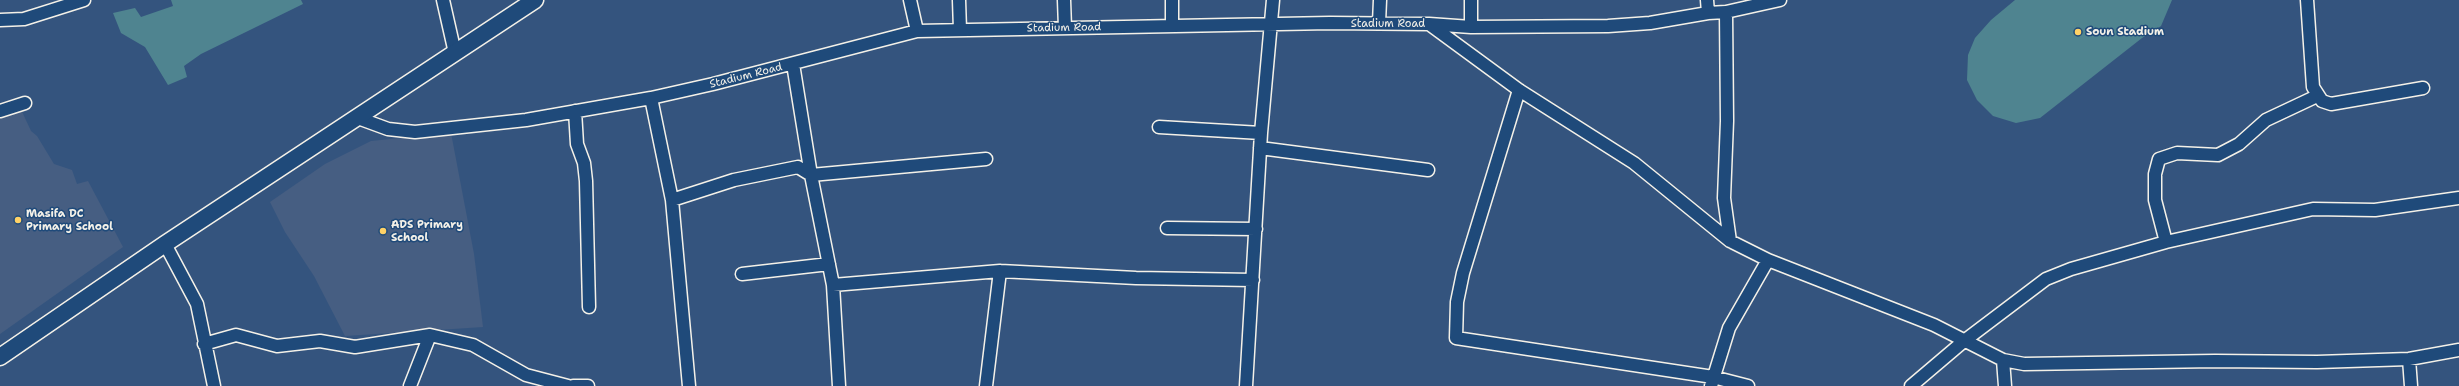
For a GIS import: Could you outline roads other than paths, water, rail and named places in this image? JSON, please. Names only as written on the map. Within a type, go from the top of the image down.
[{"type":"main road","points":[[0,357],[165,244],[444,62],[455,53],[535,0]]},
{"type":"street","points":[[0,20],[24,20],[84,0]]},
{"type":"street","points":[[443,0],[455,53]]},
{"type":"street","points":[[910,0],[917,31]]},
{"type":"street","points":[[959,0],[960,30]]},
{"type":"street","points":[[1064,0],[1065,28]]},
{"type":"street","points":[[1172,0],[1172,26]]},
{"type":"street","points":[[1246,386],[1261,133],[1273,0]]},
{"type":"street","points":[[1379,23],[1380,0]]},
{"type":"street","points":[[1470,26],[1471,0]]},
{"type":"street","points":[[1707,0],[1708,13]]},
{"type":"street","name":"Stadium Road","points":[[358,118],[388,129],[415,132],[526,120],[651,98],[793,64],[917,31],[1379,23],[1470,26],[1608,26],[1650,23],[1708,13],[1726,12],[1780,0]]},
{"type":"street","points":[[2307,0],[2313,87],[2316,96],[2322,102],[2331,104],[2423,88]]},
{"type":"street","points":[[1726,12],[1727,121],[1724,198],[1730,241]]},
{"type":"street","points":[[1429,24],[1519,90],[1634,163],[1730,241],[1768,260],[1867,297],[1934,325],[2003,360],[2024,364],[2216,361],[2317,362],[2409,359],[2459,350]]},
{"type":"street","points":[[793,64],[811,175],[833,285],[839,386]]},
{"type":"street","points":[[1519,90],[1463,273],[1457,302],[1456,338],[1712,382],[1748,386]]},
{"type":"street","points":[[2166,242],[2155,200],[2155,174],[2159,159],[2177,154],[2218,154],[2239,144],[2266,120],[2316,96]]},
{"type":"street","points":[[651,98],[672,200],[688,386]]},
{"type":"street","points":[[0,110],[25,103]]},
{"type":"street","points":[[575,111],[577,144],[584,163],[586,181],[589,307]]},
{"type":"street","points":[[1159,127],[1261,133]]},
{"type":"street","points":[[1260,148],[1428,170]]},
{"type":"street","points":[[672,200],[734,180],[798,167],[811,175],[986,158]]},
{"type":"street","points":[[1911,386],[1964,341],[2046,279],[2071,269],[2166,242],[2314,209],[2374,210],[2459,198]]},
{"type":"street","points":[[1167,228],[1256,228]]},
{"type":"street","points":[[165,244],[197,304],[204,344],[214,386]]},
{"type":"street","points":[[1712,382],[1729,328],[1768,260]]},
{"type":"street","points":[[742,274],[829,264]]},
{"type":"street","points":[[833,285],[1000,271],[1136,278],[1253,280]]},
{"type":"street","points":[[986,386],[1000,271]]},
{"type":"street","points":[[204,344],[236,335],[277,346],[320,341],[355,347],[430,335],[473,345],[526,375],[568,386]]},
{"type":"street","points":[[410,386],[430,335]]},
{"type":"street","points":[[2409,359],[2411,386]]},
{"type":"street","points":[[2003,360],[2006,386]]},
{"type":"street","points":[[573,386],[588,386]]},
{"type":"place","name":"Soun Stadium","points":[[2078,32]]},
{"type":"place","name":"Masifa DC Primary School","points":[[18,220]]},
{"type":"place","name":"ADS Primary School","points":[[383,231]]}]
